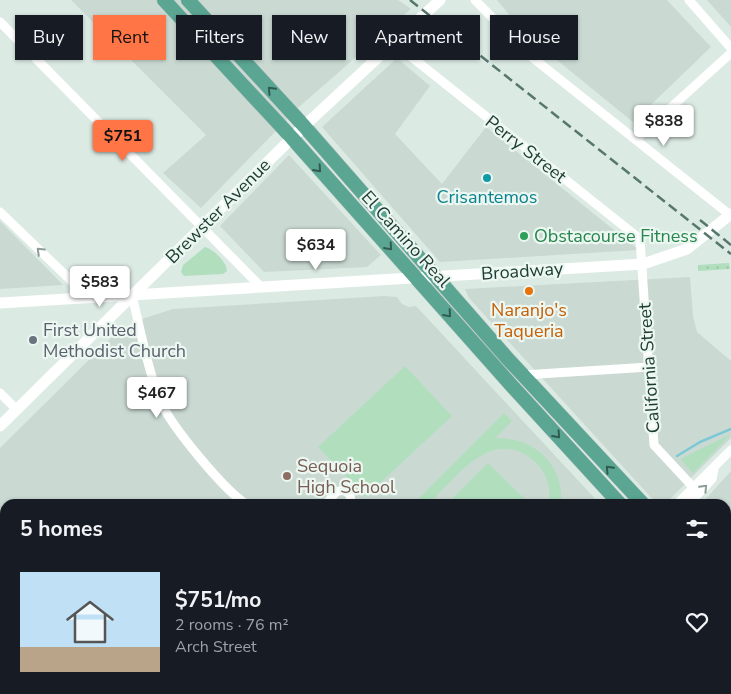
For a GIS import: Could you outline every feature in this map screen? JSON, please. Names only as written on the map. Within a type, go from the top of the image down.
[{"type":"main road","name":"El Camino Real","points":[[164,0],[292,138],[615,499]]},
{"type":"main road","name":"El Camino Real","points":[[188,0],[304,126],[523,375],[638,499]]},
{"type":"street","name":"Brewster Avenue","points":[[424,15],[440,0]]},
{"type":"street","points":[[475,0],[528,54],[731,215]]},
{"type":"street","points":[[689,0],[731,48]]},
{"type":"street","points":[[0,22],[261,287]]},
{"type":"street","points":[[636,139],[731,53]]},
{"type":"street","name":"Brewster Avenue","points":[[0,426],[304,126],[376,60]]},
{"type":"street","name":"Perry Street","points":[[415,60],[640,239],[643,264]]},
{"type":"street","points":[[0,212],[88,297]]},
{"type":"street","name":"Broadway","points":[[0,303],[643,264],[687,249],[731,215]]},
{"type":"street","name":"California Street","points":[[643,264],[654,444],[693,487]]},
{"type":"street","points":[[132,295],[164,408],[200,458],[240,499]]},
{"type":"street","points":[[523,375],[649,367]]},
{"type":"street","points":[[0,393],[17,410]]},
{"type":"street","points":[[682,499],[731,450]]},
{"type":"street","points":[[694,499],[712,479],[714,469]]},
{"type":"street","points":[[330,499],[336,492],[343,490],[350,494],[350,499]]},
{"type":"shaded area","points":[[71,0],[398,0],[411,9],[404,15],[356,15],[356,57],[299,107],[201,208],[163,173],[206,135],[131,60],[166,60],[166,15],[93,15],[93,22]]},
{"type":"shaded area","points":[[497,0],[667,0],[711,47],[633,122],[557,60],[578,60],[578,15],[509,15]]},
{"type":"shaded area","points":[[707,0],[731,0],[731,27]]},
{"type":"shaded area","points":[[395,60],[399,60],[430,86],[395,134],[442,184],[486,127],[639,250],[440,262],[322,127]]},
{"type":"shaded area","points":[[289,155],[381,255],[367,267],[264,272],[220,226]]},
{"type":"shaded area","points":[[0,221],[63,285],[0,289]]},
{"type":"shaded area","points":[[690,277],[693,316],[697,332],[731,361],[731,438],[670,499],[652,499],[469,298],[465,289]]},
{"type":"shaded area","name":"Sequoia High School","points":[[384,296],[397,297],[402,304],[409,307],[416,306],[595,499],[0,499],[0,448],[114,335],[145,318],[173,309]]},
{"type":"shaded area","points":[[731,471],[731,499],[706,499]]},
{"type":"green space","points":[[205,247],[219,256],[225,264],[227,271],[223,274],[184,276],[181,272],[183,265]]},
{"type":"green space","points":[[729,263],[730,269],[698,271],[698,265]]},
{"type":"green space","points":[[405,366],[452,416],[365,497],[318,447]]},
{"type":"green space","points":[[504,413],[512,421],[495,438],[522,442],[534,448],[552,465],[561,490],[561,499],[549,499],[547,481],[538,465],[519,451],[504,449],[490,452],[476,459],[463,469],[434,499],[418,499]]},
{"type":"green space","points":[[731,434],[693,473],[680,459]]},
{"type":"green space","points":[[488,463],[525,499],[452,499]]},
{"type":"waterway","points":[[677,456],[700,442],[731,429]]},
{"type":"railway","points":[[410,0],[731,254]]},
{"type":"railway","points":[[700,220],[731,245]]},
{"type":"place","name":"Crisantemos","points":[[487,178]]},
{"type":"place","name":"Obstacourse Fitness","points":[[524,236]]},
{"type":"place","name":"Naranjo's Taqueria","points":[[529,291]]},
{"type":"place","name":"First United Methodist Church","points":[[33,340]]},
{"type":"place","name":"Sequoia High School","points":[[287,476]]}]
